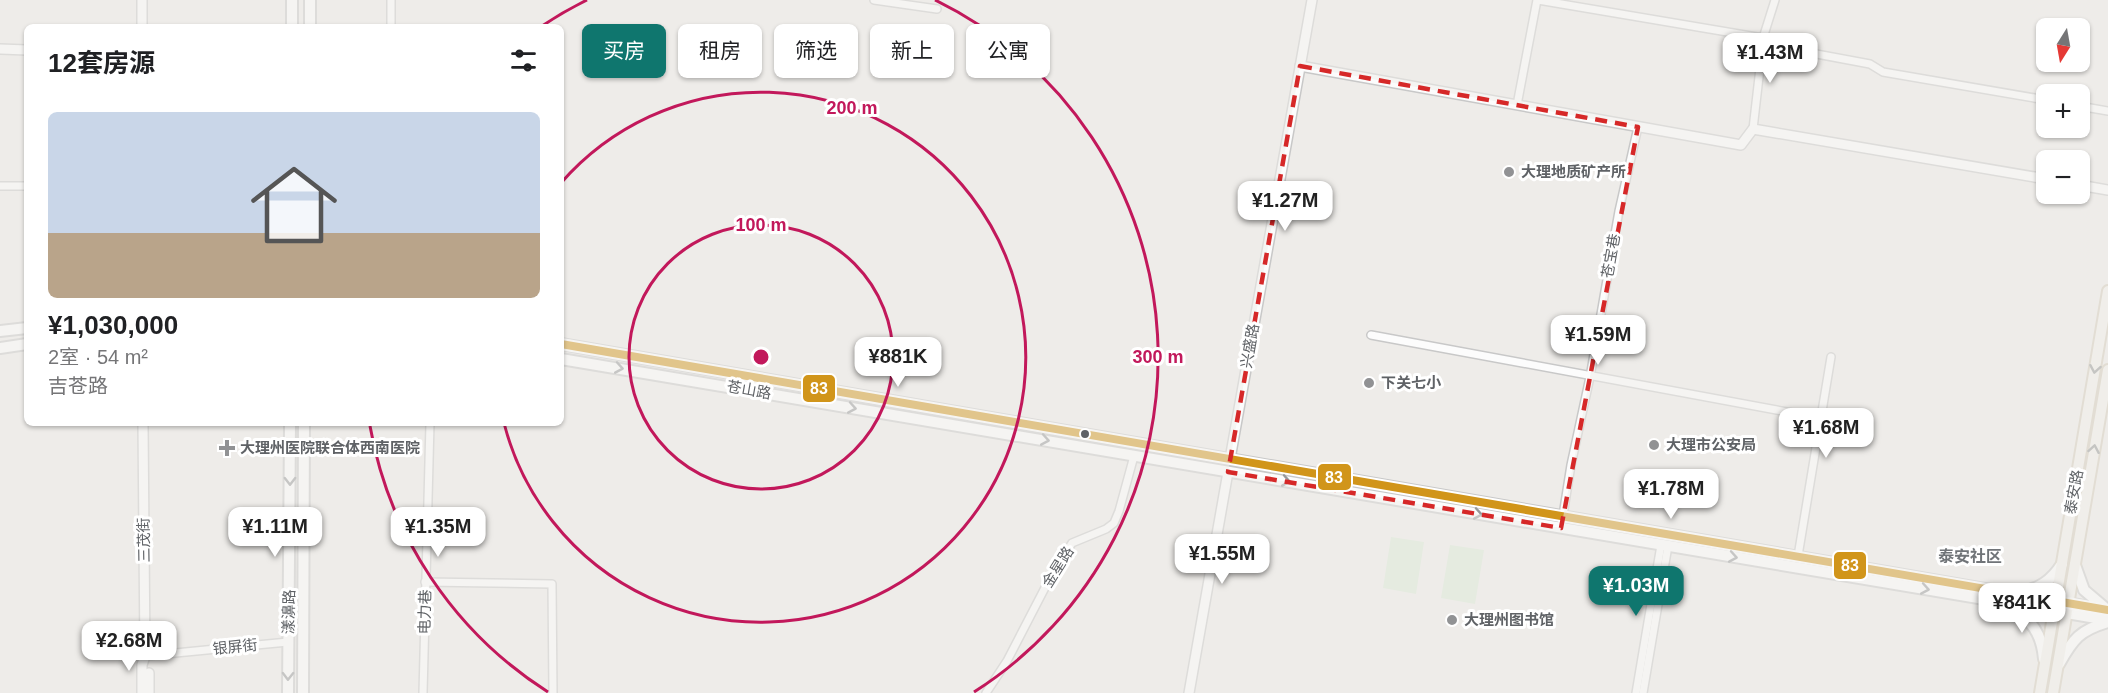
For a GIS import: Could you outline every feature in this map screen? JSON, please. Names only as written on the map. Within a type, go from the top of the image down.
[{"type":"main road","points":[[292,0],[292,24]]},
{"type":"main road","points":[[310,0],[310,24]]},
{"type":"main road","name":"泰安路","points":[[2040,693],[2108,291]]},
{"type":"main road","points":[[0,331],[24,328]]},
{"type":"main road","points":[[0,348],[24,344]]},
{"type":"main road","name":"苍山路","points":[[564,345],[2015,594],[2054,606]]},
{"type":"main road","name":"苍山路","points":[[564,360],[1999,602],[2054,606],[2108,615]]},
{"type":"main road","name":"泰安路","points":[[2053,693],[2108,370]]},
{"type":"main road","name":"漾濞路","points":[[288,693],[290,426]]},
{"type":"main road","name":"漾濞路","points":[[303,693],[304,426]]},
{"type":"main road","name":"兴盛路","points":[[1228,472],[1230,459]]},
{"type":"main road","points":[[2015,594],[2044,584],[2056,573],[2062,563]]},
{"type":"main road","points":[[2057,667],[2077,636],[2108,615],[2084,590],[2075,565]]},
{"type":"main road","points":[[1999,602],[2020,613],[2034,627],[2042,643],[2044,665]]},
{"type":"street","points":[[142,0],[142,24]]},
{"type":"street","points":[[391,0],[391,24]]},
{"type":"street","points":[[874,0],[937,9]]},
{"type":"street","name":"兴盛路","points":[[1230,459],[1312,0]]},
{"type":"street","points":[[1517,105],[1538,0],[1763,40],[1870,64],[1883,72],[2036,98]]},
{"type":"street","points":[[1300,66],[1741,145],[1753,129],[1763,40],[1775,0]]},
{"type":"street","points":[[0,49],[24,50]]},
{"type":"street","points":[[2090,108],[2108,111]]},
{"type":"street","name":"苍宝巷","points":[[1561,528],[1619,211],[1638,127]]},
{"type":"street","points":[[1753,129],[2036,177]]},
{"type":"street","points":[[0,186],[24,186]]},
{"type":"street","points":[[2090,187],[2108,190]]},
{"type":"street","points":[[1371,335],[1820,418]]},
{"type":"street","points":[[1798,556],[1831,357]]},
{"type":"street","name":"三茂街","points":[[142,426],[145,656],[142,665],[142,693]]},
{"type":"street","name":"电力巷","points":[[423,693],[430,426]]},
{"type":"street","name":"金星路","points":[[986,693],[1007,661],[1049,580],[1072,543],[1106,529],[1114,523],[1134,456]]},
{"type":"street","name":"兴盛路","points":[[1190,693],[1228,472]]},
{"type":"street","points":[[1636,693],[1665,545]]},
{"type":"street","points":[[1642,693],[1665,545]]},
{"type":"street","points":[[425,582],[552,585],[553,693]]},
{"type":"street","name":"银屏街","points":[[145,656],[288,642]]},
{"type":"street","name":"三茂街","points":[[145,656],[148,663],[149,693]]},
{"type":"highlighted area","points":[[1300,66],[1638,127],[1561,528],[1228,472]]},
{"type":"green space","points":[[1391,537],[1424,542],[1416,594],[1383,588]]},
{"type":"green space","points":[[1450,545],[1484,550],[1475,604],[1441,598]]},
{"type":"transit line","name":"83","points":[[564,345],[2108,610]]},
{"type":"place","name":"大理地质矿产所","points":[[1509,172]]},
{"type":"place","name":"下关七小","points":[[1369,383]]},
{"type":"place","name":"大理市公安局","points":[[1654,445]]},
{"type":"place","name":"大理州医院联合体西南医院","points":[[227,448]]},
{"type":"place","name":"大理州图书馆","points":[[1452,620]]},
{"type":"district","name":"泰安社区","points":[[1970,556]]}]
